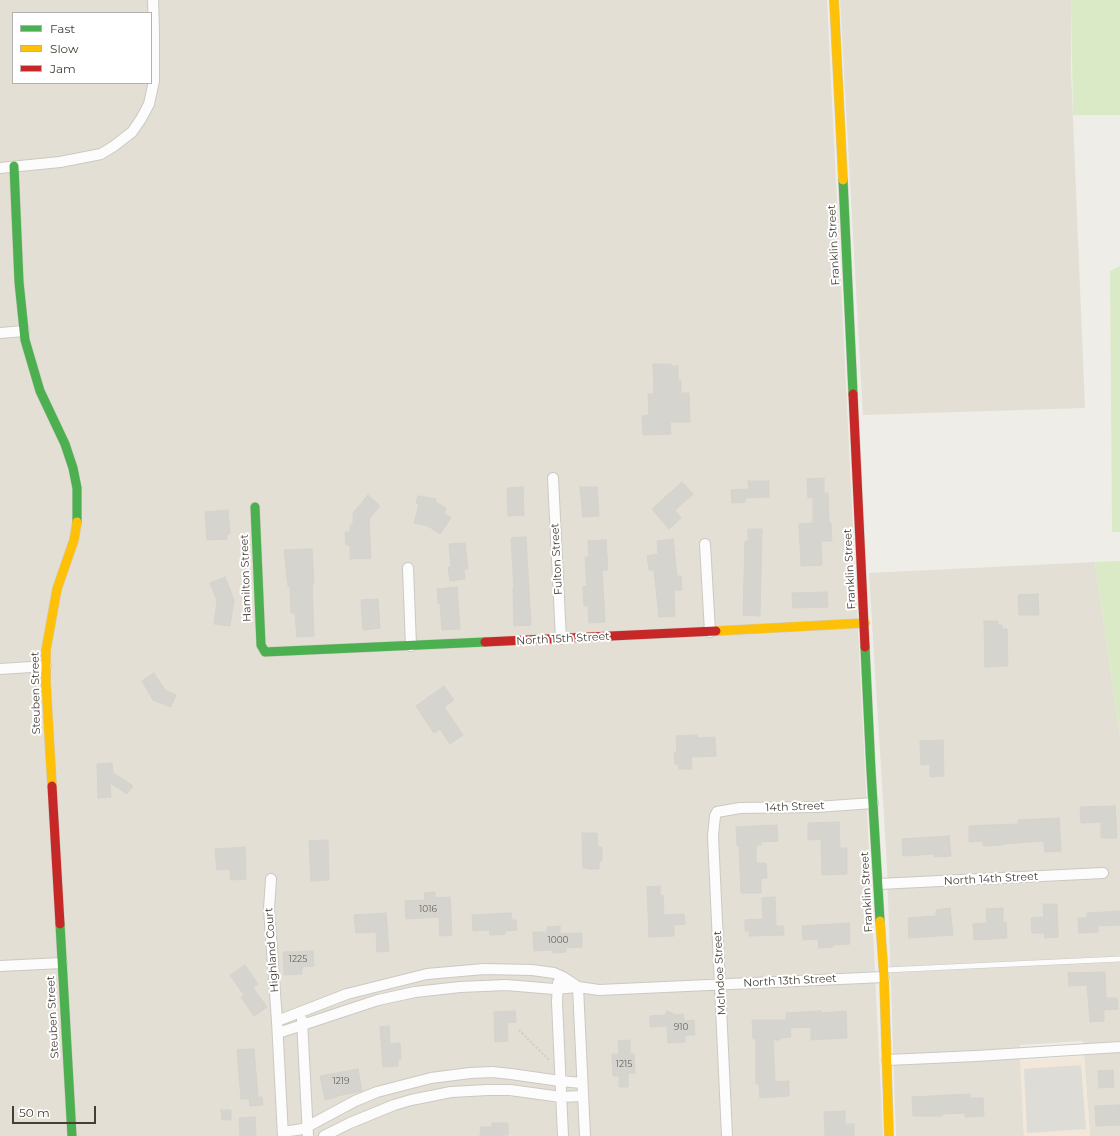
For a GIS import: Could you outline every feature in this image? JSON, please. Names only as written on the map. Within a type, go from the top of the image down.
[{"type":"street","points":[[0,168],[60,162],[101,154],[132,132],[149,104],[154,81],[153,0]]},
{"type":"street","name":"Franklin Street","points":[[834,0],[873,803],[879,884],[889,1136]]},
{"type":"street","name":"Steuben Street","points":[[14,166],[19,282],[25,340],[40,392],[65,444],[74,468],[77,488],[77,524],[74,540],[57,589],[46,650],[47,718],[72,1136]]},
{"type":"street","points":[[0,333],[24,331]]},
{"type":"street","name":"Fulton Street","points":[[552,478],[561,639]]},
{"type":"street","name":"Hamilton Street","points":[[255,507],[261,645],[263,648]]},
{"type":"street","points":[[705,544],[710,632]]},
{"type":"street","points":[[408,568],[411,646]]},
{"type":"street","name":"North 15th Street","points":[[263,648],[265,652],[273,653],[865,623]]},
{"type":"street","points":[[0,669],[46,666]]},
{"type":"street","name":"14th Street","points":[[717,812],[740,808],[873,803]]},
{"type":"street","name":"McIndoe Street","points":[[717,812],[714,822],[713,836],[727,1136]]},
{"type":"street","name":"North 14th Street","points":[[879,884],[1103,873]]},
{"type":"street","name":"Highland Court","points":[[271,879],[269,909],[278,1033],[283,1134]]},
{"type":"street","points":[[0,966],[62,963]]},
{"type":"street","points":[[277,1021],[347,994],[427,974],[472,969],[517,969],[546,971],[560,976],[578,988],[585,1136]]},
{"type":"street","name":"North 13th Street","points":[[278,1033],[378,1000],[415,992],[490,985],[521,985],[557,989],[578,988],[599,990],[721,984],[883,973]]},
{"type":"street","points":[[560,976],[557,989],[563,1136]]},
{"type":"street","points":[[300,1013],[303,1026],[308,1132]]},
{"type":"street","points":[[887,1060],[1120,1047]]},
{"type":"street","points":[[308,1132],[355,1101],[377,1092],[431,1078],[492,1072],[582,1083]]},
{"type":"street","points":[[324,1136],[356,1120],[394,1105],[410,1100],[451,1092],[510,1090],[561,1097],[582,1096]]},
{"type":"street","points":[[283,1134],[303,1130],[308,1132]]},
{"type":"lane","points":[[883,973],[1120,958]]},
{"type":"path","points":[[519,1030],[553,1063],[560,1063]]},
{"type":"shaded area","points":[[0,0],[827,0],[883,1136],[0,1136]]},
{"type":"shaded area","points":[[840,0],[1071,0],[1071,71],[1085,408],[863,415]]},
{"type":"shaded area","points":[[1095,562],[1120,737],[1120,1136],[1090,1136],[1083,1041],[1020,1045],[1024,1136],[896,1136],[887,866],[869,573]]},
{"type":"shaded area","points":[[1084,1056],[1090,1136],[1024,1136],[1020,1060]]},
{"type":"shaded area","points":[[1081,1065],[1086,1129],[1027,1133],[1024,1069]]},
{"type":"green space","points":[[1071,0],[1120,0],[1120,115],[1073,115]]},
{"type":"green space","points":[[1120,266],[1120,532],[1112,532],[1110,271]]},
{"type":"green space","points":[[1120,561],[1120,737],[1095,562]]},
{"type":"building","points":[[653,364],[671,364],[671,366],[678,366],[678,381],[681,381],[681,393],[689,393],[690,422],[670,422],[671,434],[643,435],[642,416],[649,415],[648,394],[654,394]]},
{"type":"building","points":[[824,478],[824,493],[828,493],[829,523],[831,523],[832,541],[821,541],[822,565],[801,566],[799,524],[813,523],[813,497],[808,498],[807,479]]},
{"type":"building","points":[[748,481],[769,481],[769,497],[745,498],[745,502],[732,503],[731,490],[749,489]]},
{"type":"building","points":[[682,482],[693,494],[675,510],[681,518],[669,529],[652,509]]},
{"type":"building","points":[[523,487],[524,515],[508,516],[507,488]]},
{"type":"building","points":[[580,487],[597,487],[599,516],[583,517]]},
{"type":"building","points":[[368,495],[380,506],[369,519],[371,558],[350,559],[350,545],[346,545],[345,532],[350,532],[350,525],[353,525],[353,513]]},
{"type":"building","points":[[418,496],[436,499],[435,502],[446,508],[444,513],[451,518],[440,534],[428,526],[414,523],[419,504],[416,503]]},
{"type":"building","points":[[228,510],[230,534],[227,534],[227,539],[207,540],[205,512]]},
{"type":"building","points":[[748,529],[762,529],[760,616],[743,615],[745,541],[748,541]]},
{"type":"building","points":[[526,537],[531,625],[514,626],[514,589],[511,538]]},
{"type":"building","points":[[673,539],[677,576],[681,576],[682,590],[674,590],[675,616],[659,617],[654,570],[649,570],[647,556],[658,554],[657,541]]},
{"type":"building","points":[[606,540],[608,570],[602,570],[605,622],[589,623],[588,606],[584,606],[583,587],[587,586],[585,557],[589,557],[588,541]]},
{"type":"building","points":[[465,543],[468,569],[464,569],[465,579],[450,581],[448,567],[451,567],[449,544]]},
{"type":"building","points":[[312,549],[314,636],[297,637],[295,613],[291,613],[290,586],[288,586],[284,550]]},
{"type":"building","points":[[225,577],[234,600],[230,626],[214,624],[217,600],[210,583]]},
{"type":"building","points":[[457,587],[460,629],[442,630],[440,603],[438,604],[437,589]]},
{"type":"building","points":[[827,592],[828,607],[793,608],[792,593]]},
{"type":"building","points":[[1038,594],[1039,615],[1019,615],[1018,595]]},
{"type":"building","points":[[378,599],[380,628],[363,630],[361,600]]},
{"type":"building","points":[[984,621],[998,621],[998,625],[1002,625],[1002,629],[1007,629],[1008,666],[985,667]]},
{"type":"building","points":[[154,673],[165,690],[176,695],[171,707],[153,700],[142,681]]},
{"type":"building","points":[[444,686],[454,700],[444,707],[463,735],[450,744],[440,729],[434,733],[416,706]]},
{"type":"building","points":[[697,735],[697,738],[715,737],[716,756],[691,757],[692,769],[679,769],[678,764],[675,764],[674,753],[677,753],[676,736]]},
{"type":"building","points":[[943,740],[944,776],[930,777],[930,764],[921,765],[920,741]]},
{"type":"building","points":[[112,763],[113,773],[133,786],[127,794],[110,783],[111,797],[98,798],[97,764]]},
{"type":"building","points":[[1115,806],[1117,838],[1101,838],[1101,822],[1081,823],[1080,807]]},
{"type":"building","points":[[1059,818],[1061,851],[1045,852],[1044,841],[983,846],[983,841],[969,842],[969,826],[1018,824],[1018,820]]},
{"type":"building","points":[[839,822],[840,848],[847,848],[847,874],[822,875],[821,839],[808,840],[808,823]]},
{"type":"building","points":[[777,825],[778,841],[761,842],[761,845],[756,845],[756,863],[766,863],[767,878],[761,878],[761,893],[741,893],[739,846],[737,846],[736,827]]},
{"type":"building","points":[[582,833],[597,833],[598,847],[602,847],[602,861],[599,861],[599,869],[583,868]]},
{"type":"building","points":[[949,836],[951,856],[934,857],[934,854],[903,856],[902,839]]},
{"type":"building","points":[[328,840],[329,880],[311,881],[309,841]]},
{"type":"building","points":[[245,847],[246,879],[231,880],[230,869],[217,870],[215,849]]},
{"type":"building","points":[[660,886],[660,895],[663,895],[664,915],[684,914],[685,924],[674,925],[674,936],[649,937],[647,887]]},
{"type":"building","points":[[435,892],[435,898],[450,897],[452,935],[440,936],[439,917],[406,919],[405,901],[425,900],[424,893]]},
{"type":"building","points":[[775,897],[776,926],[784,926],[784,935],[749,936],[749,931],[745,931],[745,920],[763,919],[762,898]]},
{"type":"building","points":[[1043,904],[1057,904],[1058,937],[1045,938],[1044,933],[1032,933],[1031,918],[1044,917]]},
{"type":"building","points":[[950,908],[953,935],[909,938],[908,918],[936,916],[936,910]]},
{"type":"building","points":[[1003,908],[1003,923],[1006,922],[1007,938],[974,940],[973,924],[987,923],[986,909]]},
{"type":"building","points":[[1120,911],[1120,925],[1098,926],[1098,932],[1079,933],[1078,918],[1087,918],[1087,913]]},
{"type":"building","points":[[386,913],[389,951],[377,952],[376,932],[356,933],[354,915]]},
{"type":"building","points":[[511,913],[512,920],[516,920],[517,930],[505,931],[505,934],[490,935],[489,930],[473,931],[472,915]]},
{"type":"building","points":[[849,923],[850,944],[819,948],[818,939],[803,940],[802,926]]},
{"type":"building","points":[[560,926],[560,934],[582,933],[582,947],[566,948],[566,952],[553,953],[553,950],[534,951],[533,932],[547,932],[547,927]]},
{"type":"building","points":[[313,951],[314,966],[302,967],[302,974],[284,975],[283,952]]},
{"type":"building","points":[[245,965],[258,984],[253,988],[267,1007],[254,1016],[241,997],[244,995],[230,975]]},
{"type":"building","points":[[1105,972],[1106,998],[1117,998],[1118,1009],[1104,1010],[1104,1021],[1090,1022],[1087,985],[1069,986],[1068,973]]},
{"type":"building","points":[[515,1011],[516,1022],[507,1023],[508,1041],[495,1042],[494,1012]]},
{"type":"building","points":[[667,1011],[676,1015],[683,1014],[684,1021],[694,1020],[695,1035],[685,1035],[685,1042],[668,1043],[667,1026],[650,1027],[650,1016],[665,1015]]},
{"type":"building","points":[[821,1011],[821,1013],[846,1011],[847,1038],[811,1040],[811,1027],[790,1028],[791,1037],[773,1040],[775,1082],[789,1081],[789,1096],[760,1098],[759,1084],[756,1084],[756,1039],[753,1039],[752,1020],[786,1020],[786,1013]]},
{"type":"building","points":[[389,1026],[390,1044],[400,1043],[401,1059],[398,1059],[398,1066],[383,1067],[380,1027]]},
{"type":"building","points":[[630,1040],[630,1054],[634,1054],[635,1073],[628,1073],[628,1087],[619,1087],[619,1076],[613,1076],[612,1054],[619,1054],[618,1041]]},
{"type":"building","points":[[254,1049],[258,1097],[262,1097],[263,1105],[250,1106],[249,1099],[241,1099],[237,1050]]},
{"type":"building","points":[[358,1069],[362,1091],[325,1100],[320,1076]]},
{"type":"building","points":[[1113,1070],[1114,1087],[1099,1088],[1098,1071]]},
{"type":"building","points":[[970,1094],[970,1098],[983,1098],[984,1116],[965,1117],[965,1113],[942,1114],[942,1116],[913,1116],[912,1097]]},
{"type":"building","points":[[1120,1105],[1120,1125],[1096,1126],[1095,1106]]},
{"type":"building","points":[[221,1110],[231,1110],[231,1120],[222,1120]]},
{"type":"building","points":[[845,1111],[845,1124],[854,1124],[854,1136],[825,1136],[824,1112]]},
{"type":"building","points":[[255,1117],[256,1136],[240,1136],[239,1118]]},
{"type":"building","points":[[492,1123],[508,1123],[508,1135],[480,1136],[481,1127],[492,1127]]},
{"type":"traffic: fast","points":[[14,166],[19,282],[25,340],[40,391],[65,444],[73,468],[77,488],[77,522]]},
{"type":"traffic: fast","points":[[843,180],[853,394]]},
{"type":"traffic: fast","points":[[255,507],[261,645],[265,652],[485,642]]},
{"type":"traffic: fast","points":[[865,647],[880,921]]},
{"type":"traffic: fast","points":[[60,924],[72,1136]]},
{"type":"traffic: slow","points":[[834,0],[843,180]]},
{"type":"traffic: slow","points":[[52,786],[46,683],[46,650],[57,589],[74,540],[77,522]]},
{"type":"traffic: slow","points":[[716,631],[865,623]]},
{"type":"traffic: slow","points":[[880,921],[884,977],[889,1136]]},
{"type":"traffic: jam","points":[[853,394],[865,647]]},
{"type":"traffic: jam","points":[[485,642],[716,631]]},
{"type":"traffic: jam","points":[[52,786],[60,924]]}]
